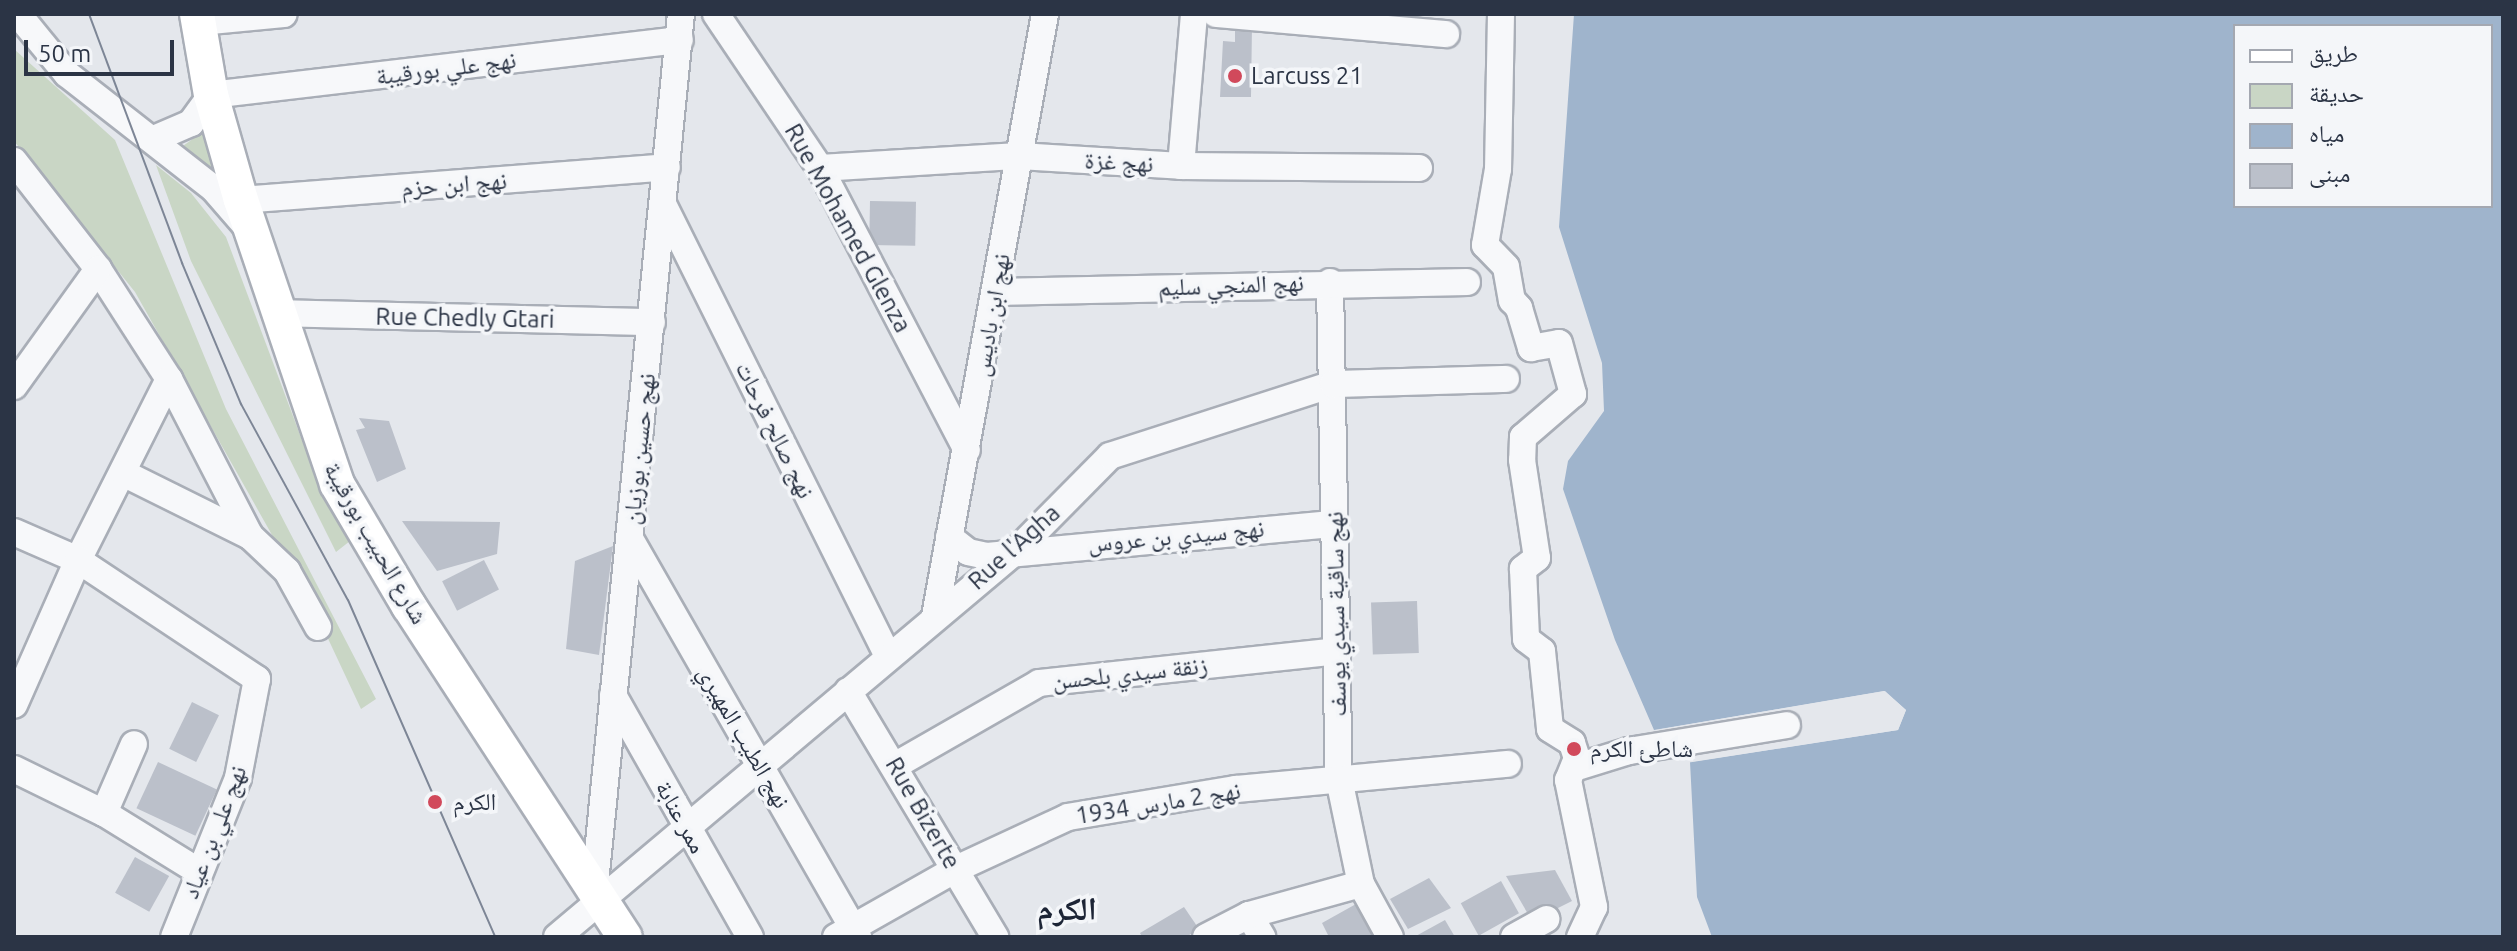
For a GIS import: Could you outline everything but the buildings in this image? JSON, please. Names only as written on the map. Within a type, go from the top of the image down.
[{"type":"main road","name":"شارع الحبيب بورقيبة","points":[[198,18],[211,95],[241,200],[337,484],[409,606],[599,890],[625,937]]},
{"type":"street","points":[[18,14],[67,74],[213,188],[252,235]]},
{"type":"street","points":[[198,18],[284,14]]},
{"type":"street","name":"Rue Mohamed Glenza","points":[[716,14],[820,168],[967,450]]},
{"type":"street","name":"نهج ابن باديس","points":[[935,616],[1045,14]]},
{"type":"street","points":[[1181,166],[1194,14]]},
{"type":"street","points":[[1216,14],[1446,34]]},
{"type":"street","points":[[1501,14],[1498,169],[1485,245],[1506,267],[1512,300],[1519,308],[1531,348],[1559,343],[1573,394],[1523,437],[1522,460],[1537,558],[1523,569],[1526,639],[1542,651],[1550,729],[1573,745],[1577,767]]},
{"type":"street","name":"نهج علي بورقيبة","points":[[211,95],[681,27]]},
{"type":"street","name":"نهج حسين بوزيان","points":[[599,890],[613,695],[681,27]]},
{"type":"street","points":[[154,139],[191,123],[211,95]]},
{"type":"street","name":"نهج غزة","points":[[820,168],[1019,156],[1181,166],[1419,168]]},
{"type":"street","points":[[14,161],[98,269],[169,379],[250,536]]},
{"type":"street","name":"نهج ابن حزم","points":[[241,200],[667,167]]},
{"type":"street","name":"نهج صالح فرحات","points":[[663,204],[888,656]]},
{"type":"street","points":[[14,386],[98,269]]},
{"type":"street","name":"نهج المنجي سليم","points":[[996,292],[1330,282],[1467,282]]},
{"type":"street","name":"نهج ساقية سيدي يوسف","points":[[1330,282],[1339,779],[1361,884],[1390,937]]},
{"type":"street","name":"Rue Chedly Gtari","points":[[277,313],[652,322]]},
{"type":"street","points":[[14,705],[78,560],[125,474],[169,379]]},
{"type":"street","name":"Rue l'Agha","points":[[557,937],[599,890],[686,827],[1017,550],[1110,456],[1333,384],[1506,379]]},
{"type":"street","points":[[125,474],[250,536],[287,571],[318,627]]},
{"type":"street","name":"نهج سيدي بن عروس","points":[[949,537],[978,556],[1017,550],[1335,524]]},
{"type":"street","points":[[14,532],[78,560]]},
{"type":"street","name":"نهج الطيب المهيري","points":[[629,537],[759,765],[849,934]]},
{"type":"street","name":"نهج علي بن عياد","points":[[78,560],[257,679],[238,778],[174,937]]},
{"type":"street","name":"زنقة سيدي بلحسن","points":[[896,765],[1039,683],[1337,651]]},
{"type":"street","name":"Rue Bizerte","points":[[848,691],[896,765],[995,937]]},
{"type":"street","name":"ممر عنابة","points":[[613,695],[750,937]]},
{"type":"street","points":[[1580,937],[1594,907],[1568,780],[1577,767],[1629,751],[1787,725]]},
{"type":"street","points":[[104,813],[134,744]]},
{"type":"street","name":"نهج 2 مارس 1934","points":[[849,934],[956,869],[1068,817],[1339,779],[1508,764]]},
{"type":"street","points":[[14,769],[104,813],[198,871]]},
{"type":"street","points":[[1206,937],[1256,926],[1361,884]]},
{"type":"street","points":[[1514,937],[1546,919]]},
{"type":"green space","points":[[14,49],[115,140],[226,409],[376,699],[361,709],[316,613],[135,292],[14,141]]},
{"type":"green space","points":[[205,130],[217,174],[183,146]]},
{"type":"green space","points":[[156,165],[191,193],[226,237],[318,483],[350,541],[336,552],[191,261]]},
{"type":"water","points":[[1574,14],[2503,14],[2503,937],[1712,937],[1697,897],[1690,762],[1898,730],[1906,710],[1884,691],[1654,730],[1615,640],[1563,489],[1568,461],[1604,411],[1602,363],[1559,227]]},
{"type":"pier","points":[[1885,691],[1906,710],[1898,730],[1686,763],[1689,758],[1895,727],[1902,712],[1883,696],[1650,731]]},
{"type":"tram line","points":[[89,14],[182,263],[241,404],[348,600],[495,937]]},
{"type":"place","name":"Larcuss 21","points":[[1235,76]]},
{"type":"place","name":"شاطئ الکرم","points":[[1574,749]]},
{"type":"place","name":"الكرم","points":[[435,802]]},
{"type":"district","name":"الكرم","points":[[1067,908]]}]
